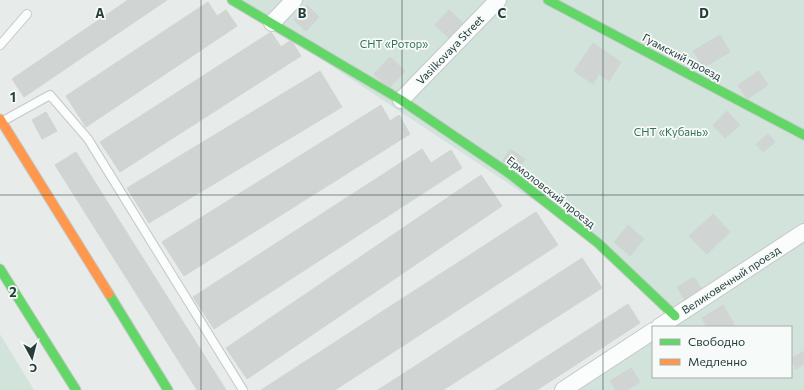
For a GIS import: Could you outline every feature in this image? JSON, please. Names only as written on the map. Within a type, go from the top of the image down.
[{"type":"street","name":"Ермоловский проезд","points":[[232,0],[401,100],[510,174],[598,243],[675,316]]},
{"type":"street","points":[[272,23],[294,0]]},
{"type":"street","name":"Vasilkovaya Street","points":[[401,100],[498,0]]},
{"type":"street","name":"Гуамский проезд","points":[[548,0],[804,135]]},
{"type":"street","points":[[1,120],[168,390]]},
{"type":"street","name":"Великовечный проезд","points":[[660,326],[804,232]]},
{"type":"street","points":[[0,269],[76,390]]},
{"type":"street","points":[[563,390],[652,332]]},
{"type":"lane","points":[[0,45],[27,14]]},
{"type":"lane","points":[[1,120],[50,95],[75,122],[117,185],[243,390]]},
{"type":"green space","name":"СНТ «Кубань»","points":[[232,0],[804,0],[804,390],[563,390],[652,332],[652,378],[792,378],[792,326],[660,326],[675,316],[598,243]]},
{"type":"green space","points":[[0,334],[34,390],[0,390]]},
{"type":"building","points":[[128,0],[167,0],[24,97],[12,79]]},
{"type":"building","points":[[208,2],[217,16],[226,10],[237,26],[86,127],[66,96]]},
{"type":"building","points":[[307,5],[319,17],[306,31],[294,20]]},
{"type":"building","points":[[449,10],[463,23],[449,38],[435,25]]},
{"type":"building","points":[[271,32],[281,47],[291,40],[301,56],[120,172],[100,142]]},
{"type":"building","points":[[720,35],[730,52],[704,67],[693,51]]},
{"type":"building","points":[[593,43],[621,62],[609,81],[599,74],[593,84],[574,71]]},
{"type":"building","points":[[390,57],[405,71],[389,88],[374,74]]},
{"type":"building","points":[[320,71],[342,107],[149,223],[127,188]]},
{"type":"building","points":[[759,71],[768,85],[747,99],[738,85]]},
{"type":"building","points":[[381,105],[390,121],[399,115],[410,134],[184,276],[162,242]]},
{"type":"building","points":[[727,111],[740,125],[725,138],[713,125]]},
{"type":"building","points":[[46,112],[57,131],[42,139],[32,120]]},
{"type":"building","points":[[768,134],[775,142],[763,152],[756,144]]},
{"type":"building","points":[[422,149],[431,163],[451,150],[462,168],[214,329],[193,297]]},
{"type":"building","points":[[510,149],[525,159],[516,172],[502,162]]},
{"type":"building","points":[[76,152],[226,390],[197,390],[55,165]]},
{"type":"building","points":[[481,175],[502,206],[247,379],[226,348]]},
{"type":"building","points":[[536,212],[558,245],[335,390],[261,390]]},
{"type":"building","points":[[713,214],[730,232],[707,254],[689,236]]},
{"type":"building","points":[[628,225],[644,239],[630,256],[614,242]]},
{"type":"building","points":[[582,258],[602,288],[443,390],[378,390]]},
{"type":"building","points":[[694,277],[704,292],[686,302],[677,287]]},
{"type":"building","points":[[628,304],[640,323],[537,390],[495,390]]},
{"type":"building","points":[[723,305],[734,324],[731,326],[706,326],[702,318]]},
{"type":"building","points":[[804,351],[804,364],[796,369],[792,358]]},
{"type":"building","points":[[631,368],[640,382],[627,390],[616,390],[610,381]]},
{"type":"traffic: fast","points":[[232,0],[401,100],[510,174],[598,243],[675,316]]},
{"type":"traffic: fast","points":[[548,0],[804,135]]},
{"type":"traffic: fast","points":[[0,269],[76,390]]},
{"type":"traffic: fast","points":[[109,294],[168,390]]},
{"type":"traffic: slow","points":[[0,119],[109,294]]},
{"type":"park label","name":"СНТ «Ротор»","points":[[394,44]]}]
